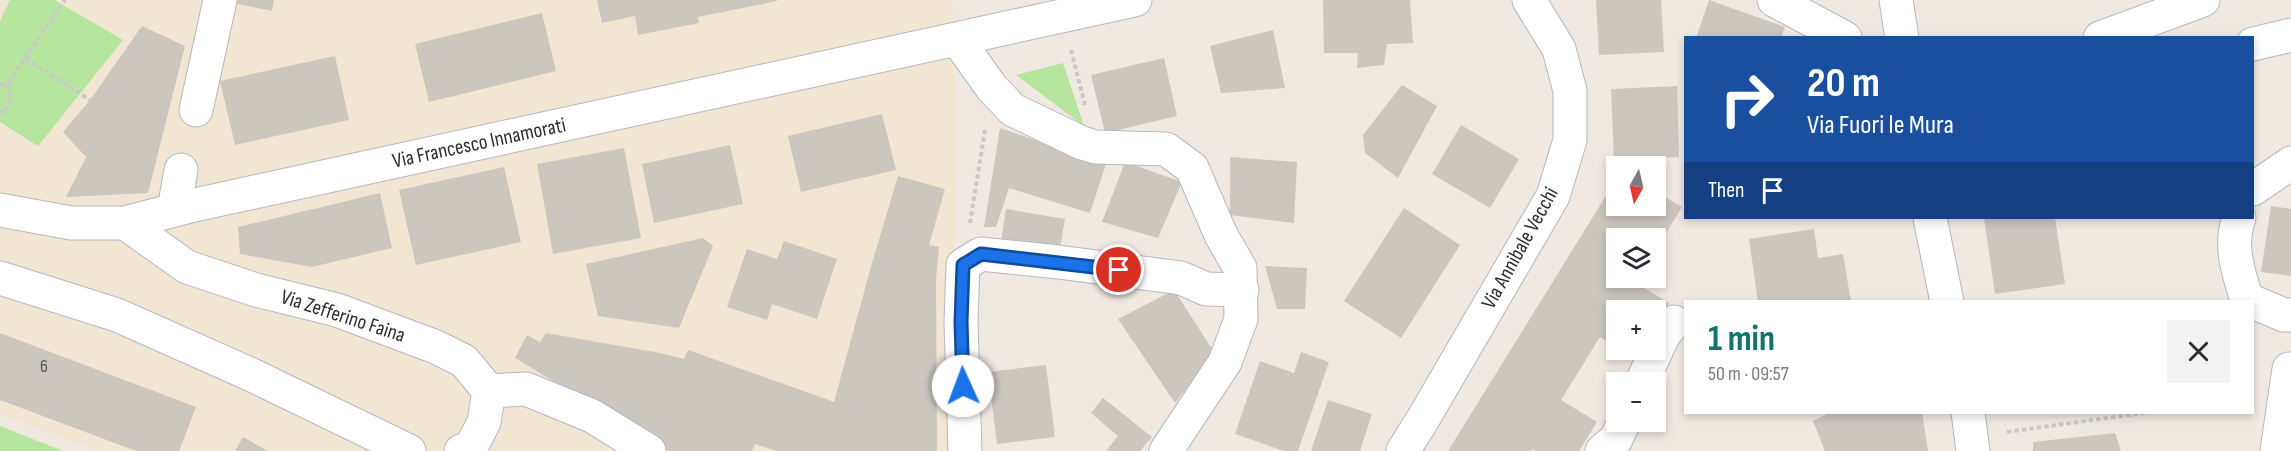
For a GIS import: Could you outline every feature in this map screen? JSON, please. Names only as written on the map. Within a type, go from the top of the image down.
[{"type":"street","points":[[196,110],[220,0]]},
{"type":"street","points":[[1135,0],[1090,5],[957,39],[992,88],[1013,110],[1095,147],[1166,149],[1192,168],[1221,235],[1240,268],[1241,319],[1225,362],[1166,451]]},
{"type":"street","name":"Via Annibale Vecchi","points":[[1403,451],[1553,196],[1570,140],[1570,91],[1559,49],[1529,0]]},
{"type":"street","points":[[1774,0],[1841,36]]},
{"type":"street","points":[[1896,0],[1902,36]]},
{"type":"street","points":[[2105,36],[2204,0]]},
{"type":"street","points":[[2254,44],[2291,35]]},
{"type":"street","name":"Via Francesco Innamorati","points":[[0,210],[70,223],[125,223],[174,210],[957,39]]},
{"type":"street","points":[[2254,188],[2291,163]]},
{"type":"street","points":[[174,210],[182,170]]},
{"type":"street","points":[[1930,219],[1947,300]]},
{"type":"street","points":[[2239,219],[2234,233],[2237,270],[2247,300]]},
{"type":"street","name":"Via Zefferino Faina","points":[[125,223],[187,267],[256,290],[337,310],[436,347],[464,361],[489,391]]},
{"type":"street","points":[[965,451],[961,322],[963,265],[981,254],[1058,261],[1181,278],[1206,289],[1242,290]]},
{"type":"street","points":[[0,278],[117,315],[252,375],[409,451]]},
{"type":"street","points":[[2254,303],[2284,315],[2291,315]]},
{"type":"street","points":[[1647,372],[1663,336],[1674,321]]},
{"type":"street","points":[[2277,451],[2289,369],[2291,369]]},
{"type":"street","points":[[469,450],[484,422],[489,391],[525,389],[592,416],[649,451]]},
{"type":"street","points":[[1968,414],[1973,451]]},
{"type":"street","points":[[1602,451],[1616,439],[1619,432]]},
{"type":"path","points":[[0,86],[8,84],[65,0]]},
{"type":"path","points":[[1071,50],[1095,147]]},
{"type":"path","points":[[25,58],[90,99]]},
{"type":"path","points":[[0,111],[4,113],[11,101],[8,84]]},
{"type":"path","points":[[963,265],[992,88]]},
{"type":"path","points":[[2007,432],[2136,414]]},
{"type":"shaded area","points":[[0,0],[952,0],[955,34],[955,274],[948,451],[98,451],[0,414]]},
{"type":"green space","points":[[10,0],[54,0],[123,40],[38,146],[0,122],[0,21]]},
{"type":"green space","points":[[1063,63],[1084,126],[1016,75]]},
{"type":"green space","points":[[0,426],[63,451],[0,451]]},
{"type":"building","points":[[233,0],[274,0],[272,11],[233,3]]},
{"type":"building","points":[[597,0],[777,1],[698,17],[699,23],[638,35],[635,16],[602,23]]},
{"type":"building","points":[[1323,0],[1410,0],[1413,43],[1387,44],[1384,65],[1357,68],[1358,53],[1324,53]]},
{"type":"building","points":[[1596,0],[1661,0],[1664,52],[1599,55]]},
{"type":"building","points":[[1709,0],[1785,27],[1782,36],[1697,36]]},
{"type":"building","points":[[542,13],[556,71],[429,102],[415,44]]},
{"type":"building","points":[[142,26],[185,46],[148,193],[66,197],[86,157],[63,132],[90,100]]},
{"type":"building","points":[[1273,30],[1285,88],[1221,93],[1210,46]]},
{"type":"building","points":[[335,56],[349,120],[235,145],[220,81]]},
{"type":"building","points":[[1164,58],[1177,116],[1105,133],[1091,75]]},
{"type":"building","points":[[1402,85],[1437,106],[1398,178],[1365,153],[1363,135]]},
{"type":"building","points":[[1677,86],[1679,157],[1614,156],[1611,89]]},
{"type":"building","points":[[882,114],[896,170],[801,192],[788,136]]},
{"type":"building","points":[[1461,125],[1519,159],[1490,208],[1432,174]]},
{"type":"building","points":[[1000,128],[1106,164],[1090,213],[1009,188],[996,227],[984,227]]},
{"type":"building","points":[[730,145],[743,204],[654,223],[642,164]]},
{"type":"building","points":[[624,148],[641,238],[553,254],[537,164]]},
{"type":"building","points":[[1230,157],[1297,162],[1294,223],[1230,215]]},
{"type":"building","points":[[1125,162],[1182,182],[1158,238],[1102,222]]},
{"type":"building","points":[[504,167],[521,242],[416,265],[399,190]]},
{"type":"building","points":[[898,176],[945,189],[929,245],[939,247],[936,279],[937,451],[776,451],[755,444],[752,451],[669,451],[515,358],[527,335],[540,342],[546,333],[684,359],[688,350],[834,402]]},
{"type":"building","points":[[380,193],[392,248],[312,267],[240,254],[238,227]]},
{"type":"building","points":[[1606,196],[1606,216],[1666,216],[1666,198],[1682,207],[1666,233],[1666,228],[1606,228],[1606,288],[1644,288],[1664,300],[1606,300],[1606,341],[1600,337],[1561,400],[1597,422],[1579,451],[1536,451],[1532,449],[1531,451],[1448,451]]},
{"type":"building","points":[[2271,206],[2291,209],[2291,276],[2261,272]]},
{"type":"building","points":[[1404,208],[1460,245],[1401,338],[1344,301]]},
{"type":"building","points":[[1006,209],[1065,219],[1058,259],[1000,249]]},
{"type":"building","points":[[1984,219],[2055,219],[2065,284],[1995,294]]},
{"type":"building","points":[[1814,229],[1818,258],[1843,254],[1851,300],[1758,300],[1749,239]]},
{"type":"building","points":[[703,238],[713,246],[679,328],[598,316],[586,264]]},
{"type":"building","points":[[784,241],[837,259],[817,319],[772,304],[767,320],[727,307],[747,249],[777,259]]},
{"type":"building","points":[[1265,266],[1307,268],[1305,309],[1277,309]]},
{"type":"building","points":[[1174,290],[1214,352],[1175,403],[1118,319]]},
{"type":"building","points":[[0,333],[196,407],[179,451],[136,451],[0,400]]},
{"type":"building","points":[[1301,352],[1329,362],[1298,451],[1284,451],[1235,434],[1260,361],[1294,373]]},
{"type":"building","points":[[1046,365],[1055,437],[997,444],[988,372]]},
{"type":"building","points":[[1103,398],[1152,437],[1140,451],[1106,451],[1118,436],[1091,413]]},
{"type":"building","points":[[1328,400],[1372,414],[1360,451],[1311,451]]},
{"type":"building","points":[[1827,414],[1922,414],[1928,451],[1825,451],[1813,421]]},
{"type":"building","points":[[2115,433],[2121,451],[2033,451],[2033,442]]},
{"type":"building","points":[[243,437],[268,451],[235,451]]},
{"type":"route","points":[[963,386],[961,322],[963,265],[981,254],[1058,261],[1119,270]]}]
